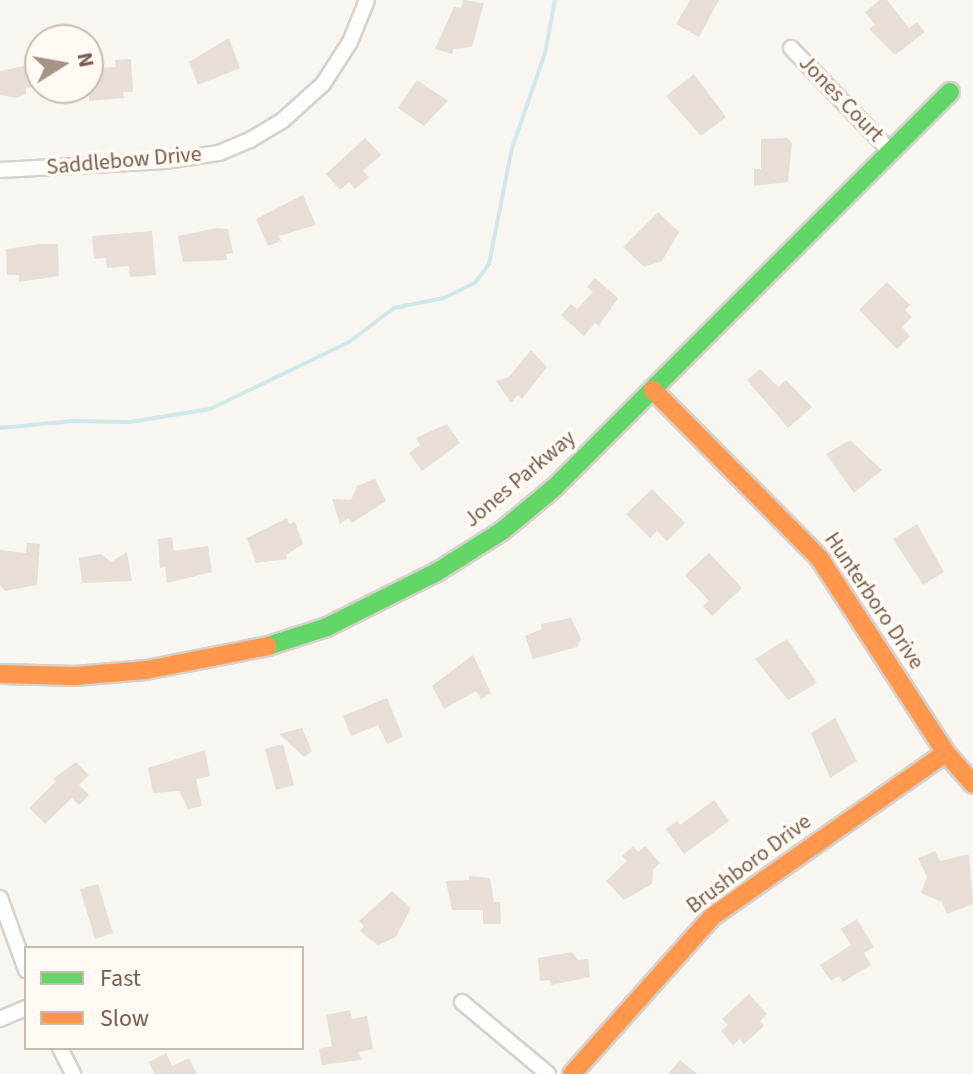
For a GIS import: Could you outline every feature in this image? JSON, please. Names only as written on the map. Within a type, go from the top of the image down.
[{"type":"street","name":"Saddlebow Drive","points":[[0,170],[166,161],[219,153],[250,140],[282,121],[323,84],[350,42],[367,0]]},
{"type":"street","name":"Jones Court","points":[[791,48],[890,151]]},
{"type":"street","name":"Jones Parkway","points":[[0,674],[75,676],[146,670],[273,645],[327,627],[426,578],[502,531],[653,390],[950,92]]},
{"type":"street","name":"Hunterboro Drive","points":[[653,390],[820,559],[946,753],[973,784]]},
{"type":"street","name":"Brushboro Drive","points":[[572,1074],[713,916],[946,753]]},
{"type":"street","points":[[0,898],[24,964]]},
{"type":"street","points":[[462,1002],[548,1074]]},
{"type":"street","points":[[0,1019],[24,1009]]},
{"type":"street","points":[[61,1050],[73,1074]]},
{"type":"building","points":[[463,0],[484,3],[472,47],[453,49],[452,54],[435,49],[454,7],[461,8]]},
{"type":"building","points":[[690,0],[719,0],[699,37],[676,24]]},
{"type":"building","points":[[880,0],[887,0],[909,28],[917,22],[925,32],[895,55],[869,29],[875,25],[865,12]]},
{"type":"building","points":[[229,38],[240,68],[198,85],[189,62]]},
{"type":"building","points":[[131,59],[133,92],[123,92],[124,98],[104,100],[104,68],[116,67],[115,60]]},
{"type":"building","points":[[24,66],[24,95],[17,98],[0,95],[0,71]]},
{"type":"building","points":[[694,74],[726,117],[701,136],[666,96]]},
{"type":"building","points":[[417,80],[448,101],[424,126],[398,108]]},
{"type":"building","points":[[365,138],[381,155],[363,171],[369,177],[355,189],[349,182],[340,190],[326,174]]},
{"type":"building","points":[[787,138],[792,143],[788,182],[754,186],[754,169],[761,169],[761,139]]},
{"type":"building","points":[[303,195],[316,225],[279,236],[281,241],[268,246],[256,219]]},
{"type":"building","points":[[658,212],[679,232],[662,261],[644,267],[623,247]]},
{"type":"building","points":[[217,228],[228,229],[233,253],[226,254],[227,260],[183,262],[178,236]]},
{"type":"building","points":[[152,231],[156,275],[130,277],[129,266],[107,268],[106,258],[94,259],[92,236]]},
{"type":"building","points":[[58,244],[59,276],[19,282],[19,275],[7,275],[6,249]]},
{"type":"building","points":[[595,278],[618,298],[599,326],[595,323],[584,336],[561,315],[571,304],[577,309],[593,292],[587,287]]},
{"type":"building","points":[[887,282],[910,305],[905,310],[912,317],[902,327],[910,336],[897,349],[859,310]]},
{"type":"building","points":[[531,350],[547,367],[522,399],[518,395],[511,403],[496,381],[509,377]]},
{"type":"building","points":[[760,369],[778,387],[786,380],[812,407],[788,428],[747,380]]},
{"type":"building","points":[[447,424],[460,443],[422,471],[409,453],[420,445],[416,438]]},
{"type":"building","points":[[850,440],[882,470],[854,493],[826,454]]},
{"type":"building","points":[[375,479],[386,501],[352,523],[348,518],[340,524],[332,499],[351,500],[357,486]]},
{"type":"building","points":[[652,489],[685,523],[667,541],[657,531],[650,538],[626,514]]},
{"type":"building","points":[[287,518],[289,524],[295,522],[303,544],[286,555],[287,559],[256,563],[247,538]]},
{"type":"building","points":[[917,524],[944,572],[923,585],[893,539]]},
{"type":"building","points":[[172,537],[174,551],[208,546],[212,572],[167,583],[165,567],[160,568],[158,539]]},
{"type":"building","points":[[27,543],[40,544],[37,585],[5,591],[0,585],[0,550],[26,553]]},
{"type":"building","points":[[127,552],[132,581],[82,583],[79,558],[101,554],[111,562]]},
{"type":"building","points":[[709,553],[742,588],[712,616],[703,606],[709,601],[685,575]]},
{"type":"building","points":[[571,618],[581,639],[577,647],[533,659],[525,636],[542,629],[541,624]]},
{"type":"building","points":[[787,639],[817,683],[788,700],[755,659]]},
{"type":"building","points":[[473,655],[491,693],[481,699],[476,691],[444,709],[432,686]]},
{"type":"building","points":[[387,698],[403,737],[387,744],[378,725],[351,736],[343,716]]},
{"type":"building","points":[[835,718],[857,761],[830,778],[811,733]]},
{"type":"building","points":[[302,728],[312,751],[304,757],[279,734]]},
{"type":"building","points":[[283,744],[294,785],[276,790],[265,749]]},
{"type":"building","points":[[205,750],[210,776],[196,779],[202,806],[188,809],[179,791],[153,793],[148,768]]},
{"type":"building","points":[[76,762],[89,775],[79,785],[89,795],[79,805],[72,798],[45,824],[29,808],[56,781],[53,779]]},
{"type":"building","points":[[714,800],[729,821],[684,854],[666,829],[677,821],[680,825]]},
{"type":"building","points":[[633,846],[638,852],[645,846],[660,863],[653,870],[652,884],[624,900],[606,881],[627,861],[622,856]]},
{"type":"building","points":[[935,851],[940,861],[969,854],[973,904],[947,914],[942,902],[921,893],[927,877],[918,858]]},
{"type":"building","points":[[469,876],[490,878],[494,902],[500,902],[501,924],[483,924],[483,910],[452,910],[446,881],[469,880]]},
{"type":"building","points":[[98,884],[113,933],[95,939],[80,889]]},
{"type":"building","points":[[392,891],[411,908],[396,937],[378,945],[360,931],[364,926],[359,921]]},
{"type":"building","points":[[857,919],[874,947],[864,953],[871,965],[843,982],[839,976],[831,981],[820,965],[851,945],[841,929]]},
{"type":"building","points":[[572,952],[578,960],[588,959],[590,977],[551,985],[550,980],[540,981],[538,958]]},
{"type":"building","points":[[749,994],[767,1014],[760,1021],[764,1026],[744,1044],[740,1039],[733,1045],[721,1031],[728,1025],[722,1019]]},
{"type":"building","points":[[350,1010],[352,1019],[367,1016],[373,1049],[359,1052],[361,1060],[322,1065],[319,1049],[332,1046],[326,1015]]},
{"type":"building","points":[[166,1053],[172,1066],[189,1058],[197,1074],[154,1074],[149,1062]]},
{"type":"building","points":[[680,1060],[697,1074],[668,1074]]},
{"type":"waterway","points":[[0,428],[73,421],[130,422],[210,409],[349,342],[394,308],[444,298],[475,283],[489,264],[512,148],[545,53],[555,0]]},
{"type":"traffic: fast","points":[[268,646],[327,627],[437,572],[502,531],[554,488],[950,92]]},
{"type":"traffic: slow","points":[[653,390],[820,559],[946,753],[973,784]]},
{"type":"traffic: slow","points":[[0,674],[75,676],[146,670],[268,646]]},
{"type":"traffic: slow","points":[[572,1074],[713,916],[946,753]]}]
